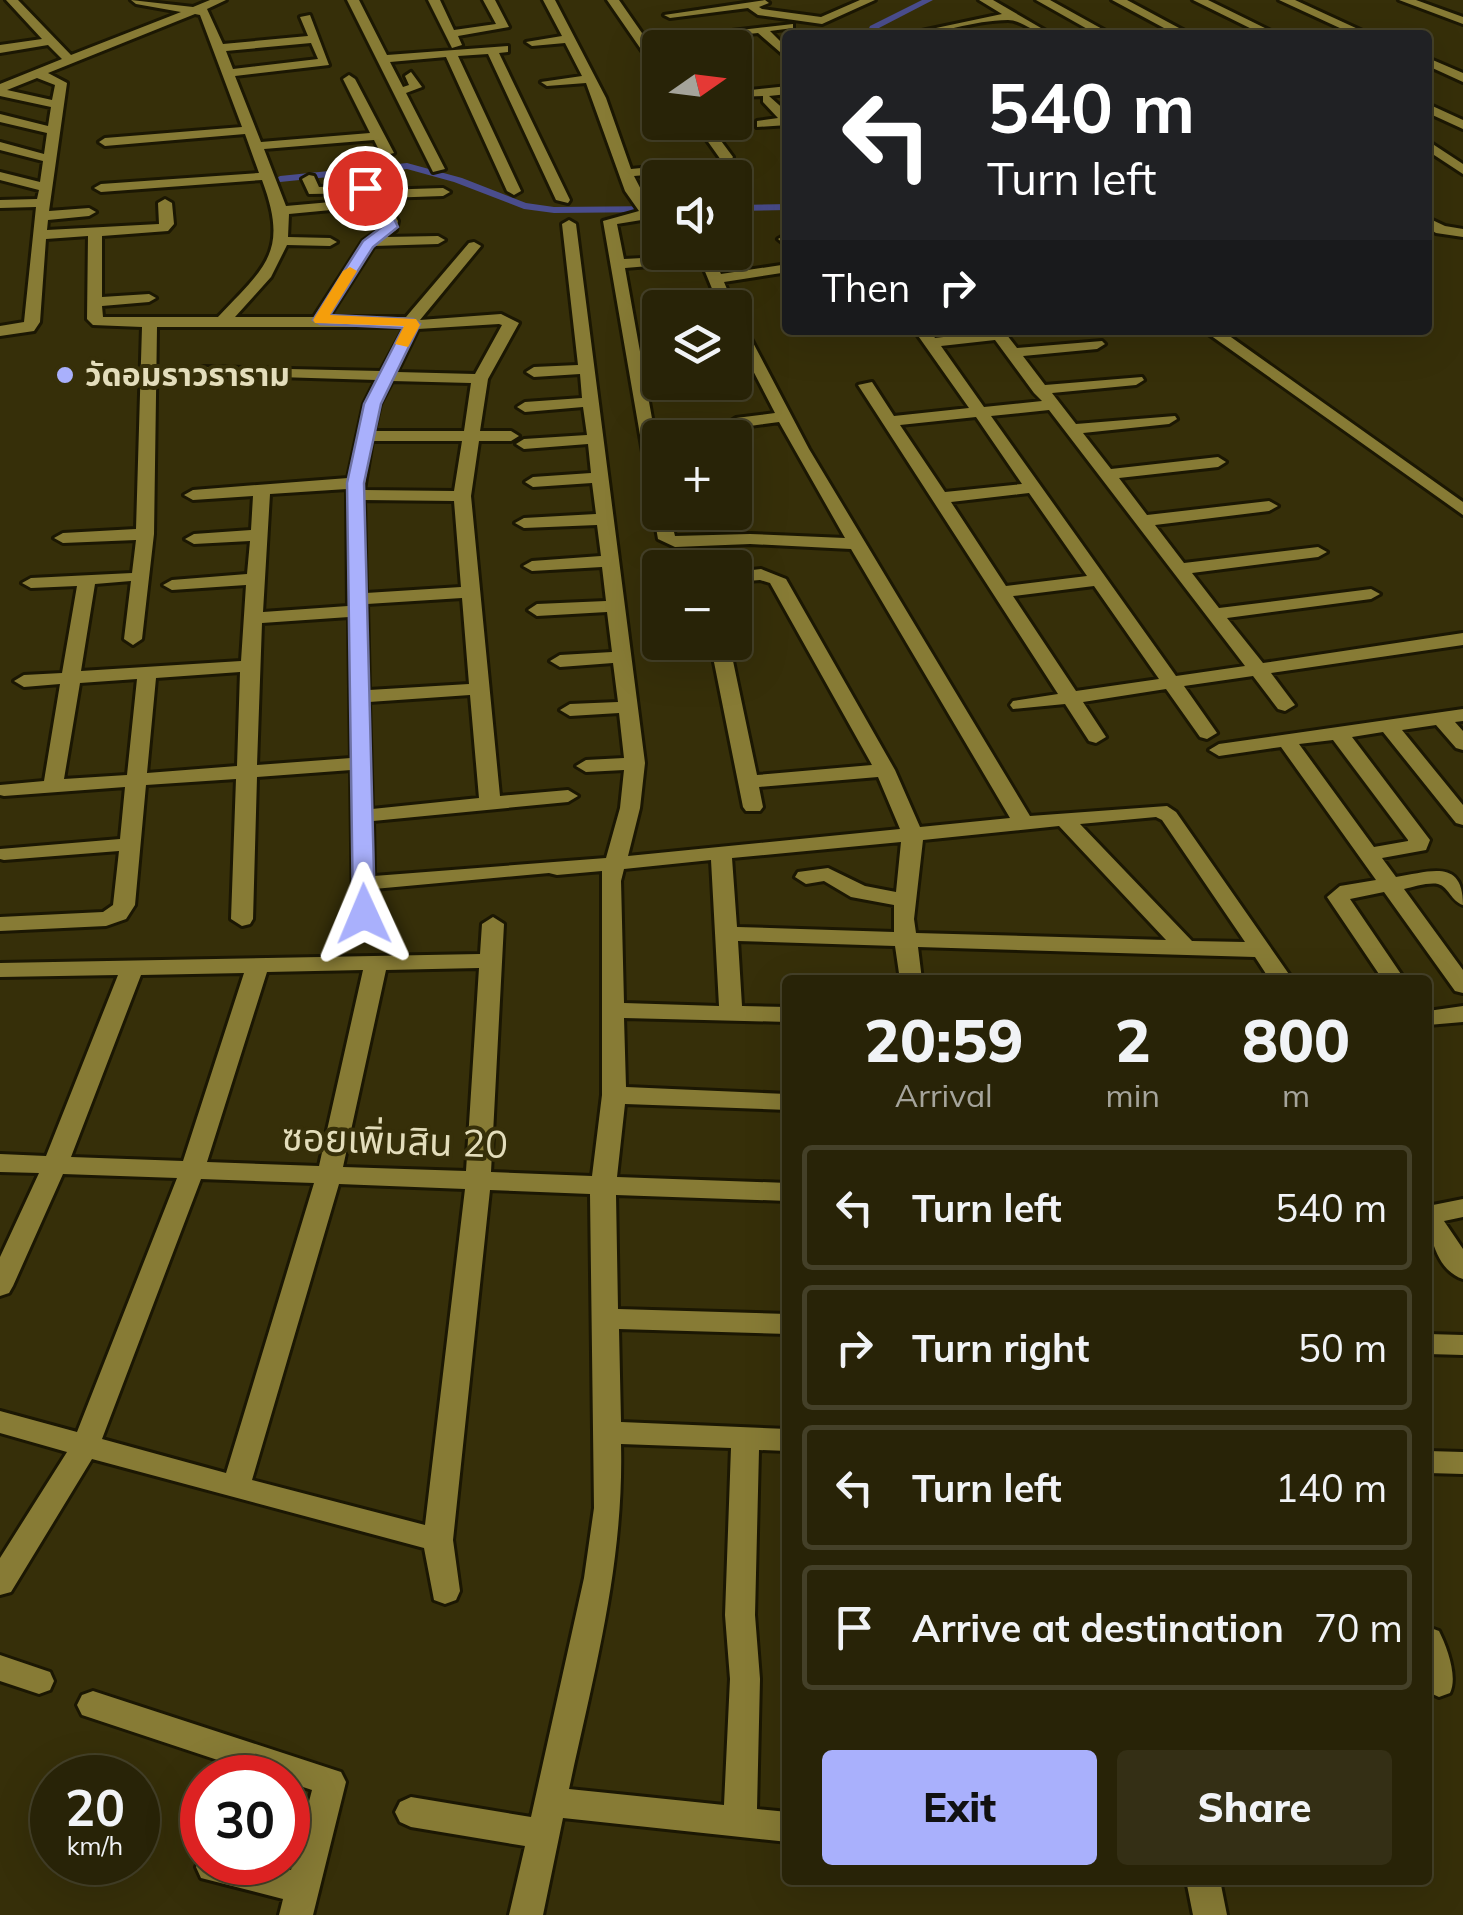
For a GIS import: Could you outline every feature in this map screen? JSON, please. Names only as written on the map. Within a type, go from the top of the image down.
[{"type":"street","points":[[12,0],[70,60]]},
{"type":"street","points":[[0,90],[220,0]]},
{"type":"street","points":[[353,0],[438,169]]},
{"type":"street","points":[[434,0],[455,53],[527,181],[562,200]]},
{"type":"street","points":[[450,34],[504,27],[489,0]]},
{"type":"street","points":[[549,0],[591,79],[626,173],[642,199]]},
{"type":"street","points":[[613,0],[642,42]]},
{"type":"street","points":[[670,15],[753,7],[771,0]]},
{"type":"street","points":[[744,30],[826,20],[867,0]]},
{"type":"street","points":[[984,0],[1038,30]]},
{"type":"street","points":[[1042,0],[1099,30]]},
{"type":"street","points":[[1118,0],[1176,30]]},
{"type":"street","points":[[1204,2],[1233,0]]},
{"type":"street","points":[[1285,0],[1354,30]]},
{"type":"street","points":[[1405,0],[1459,17]]},
{"type":"street","points":[[136,1],[198,9],[208,17],[280,211],[284,241],[278,260],[223,322]]},
{"type":"street","points":[[1204,2],[1263,30]]},
{"type":"street","points":[[753,7],[793,26]]},
{"type":"street","points":[[1076,18],[1136,9]]},
{"type":"street","points":[[932,30],[1013,16]]},
{"type":"street","points":[[224,60],[316,64],[326,60],[306,17]]},
{"type":"street","points":[[945,17],[968,30]]},
{"type":"street","points":[[760,28],[782,50]]},
{"type":"street","points":[[0,37],[46,36]]},
{"type":"street","points":[[0,49],[46,36]]},
{"type":"street","points":[[532,42],[572,39]]},
{"type":"street","points":[[224,60],[319,46]]},
{"type":"street","points":[[384,59],[498,50],[527,181]]},
{"type":"street","points":[[1432,64],[1463,78]]},
{"type":"street","points":[[0,331],[32,326],[39,235],[60,82],[36,74]]},
{"type":"street","points":[[400,91],[416,88],[411,76]]},
{"type":"street","points":[[349,79],[387,153]]},
{"type":"street","points":[[547,82],[591,79]]},
{"type":"street","points":[[752,86],[782,81]]},
{"type":"street","points":[[0,90],[57,105]]},
{"type":"street","points":[[752,94],[782,91]]},
{"type":"street","points":[[767,99],[782,115]]},
{"type":"street","points":[[1432,113],[1463,110]]},
{"type":"street","points":[[1432,113],[1463,126]]},
{"type":"street","points":[[0,118],[53,131]]},
{"type":"street","points":[[762,124],[782,122]]},
{"type":"street","points":[[1432,133],[1463,126]]},
{"type":"street","points":[[105,142],[374,130]]},
{"type":"street","points":[[713,140],[726,157]]},
{"type":"street","points":[[0,146],[49,159]]},
{"type":"street","points":[[1432,147],[1463,170]]},
{"type":"street","points":[[626,173],[642,172]]},
{"type":"street","points":[[0,176],[43,202]]},
{"type":"street","points":[[100,188],[267,176]]},
{"type":"street","points":[[309,179],[314,191],[370,188],[391,227],[371,242],[320,320]]},
{"type":"street","points":[[376,194],[443,192]]},
{"type":"street","points":[[0,204],[43,202],[89,212]]},
{"type":"street","points":[[39,235],[163,228],[165,203]]},
{"type":"street","points":[[280,211],[331,206]]},
{"type":"street","points":[[642,212],[610,221],[644,420]]},
{"type":"street","points":[[526,1915],[598,1578],[608,1508],[603,1186],[614,1095],[613,864],[630,808],[635,763],[569,224]]},
{"type":"street","points":[[1434,226],[1463,233]]},
{"type":"street","points":[[95,234],[98,322],[509,321],[480,379],[462,496],[490,804]]},
{"type":"street","points":[[371,242],[438,240]]},
{"type":"street","points":[[284,241],[330,242]]},
{"type":"street","points":[[364,914],[355,489],[363,436],[411,323],[474,246]]},
{"type":"street","points":[[617,264],[642,263]]},
{"type":"street","points":[[715,278],[782,269]]},
{"type":"street","points":[[712,270],[720,290]]},
{"type":"street","points":[[95,302],[149,298]]},
{"type":"street","points":[[133,639],[145,534],[150,323]]},
{"type":"street","points":[[999,335],[1285,705]]},
{"type":"street","points":[[1218,335],[1463,510]]},
{"type":"street","points":[[926,336],[1213,742],[1286,740],[1463,715]]},
{"type":"street","points":[[1012,353],[1097,344]]},
{"type":"street","points":[[752,354],[784,417],[1023,823]]},
{"type":"street","points":[[534,372],[586,369]]},
{"type":"street","points":[[209,370],[480,379]]},
{"type":"street","points":[[890,421],[978,412],[1136,380]]},
{"type":"street","points":[[866,385],[1096,737]]},
{"type":"street","points":[[525,407],[590,402]]},
{"type":"street","points":[[752,421],[784,417]]},
{"type":"street","points":[[1070,430],[1169,419]]},
{"type":"street","points":[[363,436],[595,440]]},
{"type":"street","points":[[1105,474],[1218,462]]},
{"type":"street","points":[[533,482],[599,478]]},
{"type":"street","points":[[940,498],[1032,488]]},
{"type":"street","points":[[193,495],[355,489],[462,496]]},
{"type":"street","points":[[242,919],[250,666],[262,490]]},
{"type":"street","points":[[1140,520],[1269,506]]},
{"type":"street","points":[[524,523],[604,519]]},
{"type":"street","points":[[665,530],[667,539],[675,542],[750,539],[858,544]]},
{"type":"street","points":[[62,538],[145,534]]},
{"type":"street","points":[[194,539],[258,535]]},
{"type":"street","points":[[1178,568],[1318,552]]},
{"type":"street","points":[[532,566],[609,561]]},
{"type":"street","points":[[752,575],[777,579],[885,770],[912,833],[912,860],[904,900],[910,975]]},
{"type":"street","points":[[30,583],[126,578]]},
{"type":"street","points":[[172,585],[257,579]]},
{"type":"street","points":[[54,786],[87,580]]},
{"type":"street","points":[[1002,592],[1097,580]]},
{"type":"street","points":[[254,618],[471,592]]},
{"type":"street","points":[[1213,614],[1371,594]]},
{"type":"street","points":[[537,610],[614,606]]},
{"type":"street","points":[[1020,705],[1463,639]]},
{"type":"street","points":[[560,661],[620,657]]},
{"type":"street","points":[[722,660],[753,807]]},
{"type":"street","points":[[24,681],[250,666]]},
{"type":"street","points":[[0,924],[106,919],[118,914],[124,905],[146,672]]},
{"type":"street","points":[[359,697],[479,689]]},
{"type":"street","points":[[570,710],[626,707]]},
{"type":"street","points":[[1440,718],[1463,744]]},
{"type":"street","points":[[1388,725],[1463,819]]},
{"type":"street","points":[[1338,732],[1420,840],[1419,846],[1412,848],[1368,854]]},
{"type":"street","points":[[1286,740],[1463,986]]},
{"type":"street","points":[[4,790],[361,763]]},
{"type":"street","points":[[586,766],[635,763]]},
{"type":"street","points":[[746,782],[885,770]]},
{"type":"street","points":[[362,816],[568,796]]},
{"type":"street","points":[[363,884],[613,864],[1149,810],[1169,816],[1279,975]]},
{"type":"street","points":[[1062,818],[1188,950]]},
{"type":"street","points":[[4,854],[131,844]]},
{"type":"street","points":[[721,852],[731,1014]]},
{"type":"street","points":[[806,876],[828,874],[859,892],[904,900]]},
{"type":"street","points":[[1390,975],[1338,901],[1348,891],[1438,877],[1450,881],[1463,898]]},
{"type":"street","points":[[445,1591],[438,1540],[478,1181],[494,924]]},
{"type":"street","points":[[728,934],[1262,950]]},
{"type":"street","points":[[2,975],[134,966],[491,961]]},
{"type":"street","points":[[236,1486],[329,1176],[376,964]]},
{"type":"street","points":[[0,1583],[86,1445],[192,1171],[258,965]]},
{"type":"street","points":[[0,1286],[55,1166],[134,966]]},
{"type":"street","points":[[612,1010],[782,1015]]},
{"type":"street","points":[[1432,1018],[1463,1014]]},
{"type":"street","points":[[614,1095],[782,1102]]},
{"type":"street","name":"ซอยเพิ่มสิน 20","points":[[0,1164],[782,1192]]},
{"type":"street","points":[[1432,1215],[1463,1208]]},
{"type":"street","points":[[1432,1222],[1463,1269]]},
{"type":"street","points":[[607,1319],[782,1324]]},
{"type":"street","points":[[1432,1344],[1463,1345]]},
{"type":"street","points":[[0,1422],[438,1540]]},
{"type":"street","points":[[608,1432],[782,1440]]},
{"type":"street","points":[[740,1822],[745,1678],[740,1614],[745,1438]]},
{"type":"street","points":[[1432,1462],[1463,1463]]},
{"type":"street","points":[[1432,1658],[1438,1684]]},
{"type":"street","points":[[0,1668],[39,1681]]},
{"type":"street","points":[[93,1706],[330,1782],[299,1902],[256,1885]]},
{"type":"street","points":[[411,1812],[782,1826]]},
{"type":"street","points":[[1205,1885],[1210,1915]]},
{"type":"waterway","points":[[872,30],[929,0]]},
{"type":"waterway","points":[[280,179],[407,166],[458,180],[524,206],[554,210],[642,209]]},
{"type":"waterway","points":[[752,208],[782,207]]},
{"type":"slow traffic","points":[[350,271],[320,320],[412,322],[402,344]]},
{"type":"place","name":"วัดอมราวราราม","points":[[65,375]]},
{"type":"route","points":[[364,914],[355,483],[372,404],[413,324],[320,320],[368,244],[391,227],[373,189],[365,188]]}]
